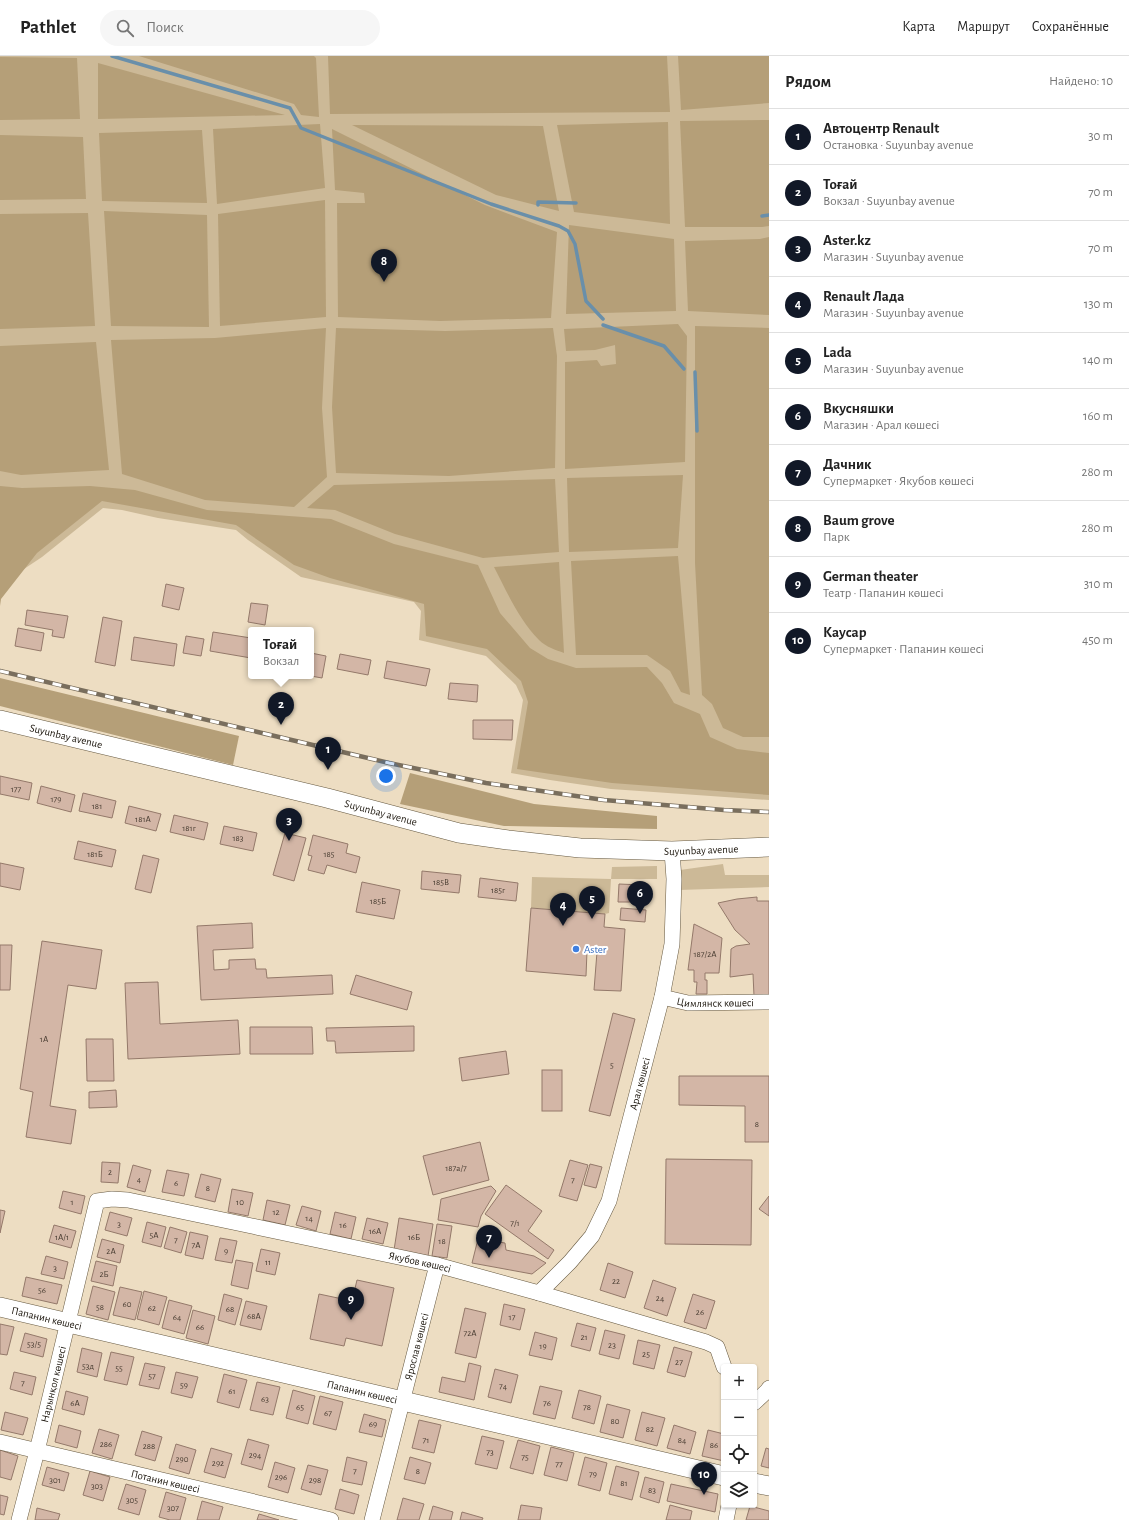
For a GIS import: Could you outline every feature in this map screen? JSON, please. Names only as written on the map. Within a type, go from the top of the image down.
[{"type":"main road","name":"Suyunbay avenue","points":[[0,720],[327,798],[460,833],[580,848],[672,851],[769,847]]},
{"type":"main road","name":"Папанин көшесі","points":[[0,1307],[721,1475]]},
{"type":"main road","points":[[757,1484],[769,1486]]},
{"type":"street","name":"Арал көшесі","points":[[540,1293],[570,1262],[592,1236],[608,1201],[662,997],[672,944],[674,879],[672,851]]},
{"type":"street","name":"Цимлянск көшесі","points":[[662,997],[688,1003],[769,1002]]},
{"type":"street","name":"Якубов көшесі","points":[[97,1201],[112,1199],[128,1200],[437,1266],[540,1293],[706,1342],[717,1347],[723,1364]]},
{"type":"street","name":"Нарынқол көшесі","points":[[19,1520],[97,1201]]},
{"type":"street","name":"Ярослав көшесі","points":[[372,1520],[437,1266]]},
{"type":"street","points":[[757,1400],[768,1389]]},
{"type":"street","name":"Потанин көшесі","points":[[0,1442],[332,1520]]},
{"type":"street","points":[[726,1520],[728,1508]]},
{"type":"shaded area","points":[[0,56],[769,56],[769,800],[611,789],[511,773],[523,700],[516,685],[486,656],[419,640],[421,611],[414,602],[301,577],[236,530],[103,508],[42,557],[0,585]]},
{"type":"shaded area","points":[[139,56],[314,56],[316,58],[319,117],[301,115],[294,104]]},
{"type":"shaded area","points":[[328,56],[667,56],[670,112],[330,114]]},
{"type":"shaded area","points":[[678,56],[769,56],[769,103],[681,110]]},
{"type":"shaded area","points":[[0,57],[77,58],[80,119],[0,120]]},
{"type":"shaded area","points":[[98,63],[285,115],[98,119]]},
{"type":"shaded area","points":[[769,120],[769,226],[685,227],[680,121]]},
{"type":"shaded area","points":[[668,122],[670,224],[574,212],[557,125]]},
{"type":"shaded area","points":[[320,124],[325,188],[217,204],[213,129]]},
{"type":"shaded area","points":[[352,125],[543,126],[559,211],[496,195]]},
{"type":"shaded area","points":[[332,129],[485,205],[557,232],[551,318],[440,321],[338,317],[337,203],[365,203],[364,193],[335,190]]},
{"type":"shaded area","points":[[202,130],[207,203],[102,201],[99,133]]},
{"type":"shaded area","points":[[0,135],[83,137],[86,199],[0,200]]},
{"type":"shaded area","points":[[325,200],[326,317],[220,326],[218,214]]},
{"type":"shaded area","points":[[104,211],[207,215],[209,327],[111,326]]},
{"type":"shaded area","points":[[88,213],[95,326],[0,329],[0,214]]},
{"type":"shaded area","points":[[569,225],[674,239],[676,311],[566,314]]},
{"type":"shaded area","points":[[769,237],[769,315],[688,311],[685,241],[760,239]]},
{"type":"shaded area","points":[[678,324],[687,336],[685,462],[565,469],[565,362],[597,360],[601,366],[616,364],[615,345],[595,350],[566,351],[564,329]]},
{"type":"shaded area","points":[[695,326],[769,328],[769,737],[743,737],[723,728],[712,704],[702,695],[695,563]]},
{"type":"shaded area","points":[[326,328],[322,408],[327,477],[294,507],[205,500],[122,474],[111,340],[215,338]]},
{"type":"shaded area","points":[[336,328],[445,331],[553,328],[557,356],[555,468],[449,476],[336,473],[332,407]]},
{"type":"shaded area","points":[[96,342],[109,470],[21,475],[0,471],[0,346]]},
{"type":"shaded area","points":[[683,475],[678,548],[569,552],[567,478]]},
{"type":"shaded area","points":[[555,479],[559,552],[483,558],[395,534],[335,510],[307,508],[334,485]]},
{"type":"shaded area","points":[[0,486],[22,488],[90,486],[135,490],[207,510],[331,519],[394,544],[478,565],[500,613],[530,648],[548,659],[576,668],[647,667],[662,683],[674,703],[700,714],[710,737],[737,749],[769,753],[769,795],[612,783],[517,769],[528,702],[521,681],[487,649],[426,636],[424,604],[330,578],[294,565],[236,525],[102,501],[37,553],[1,599],[0,606]]},
{"type":"shaded area","points":[[678,556],[690,695],[681,692],[670,671],[647,655],[576,655],[571,561]]},
{"type":"shaded area","points":[[559,562],[564,653],[545,645],[525,624],[494,567]]},
{"type":"shaded area","points":[[0,678],[239,736],[233,765],[0,706]]},
{"type":"shaded area","points":[[410,773],[534,804],[657,816],[657,829],[504,826],[400,804]]},
{"type":"shaded area","points":[[723,864],[725,875],[769,875],[769,887],[679,890],[680,870]]},
{"type":"shaded area","points":[[657,866],[657,879],[611,879],[612,867]]},
{"type":"shaded area","points":[[532,877],[611,879],[609,913],[605,914],[531,908]]},
{"type":"building","points":[[166,584],[184,588],[179,610],[162,606]]},
{"type":"building","points":[[251,603],[268,605],[265,625],[248,622]]},
{"type":"building","points":[[27,610],[68,616],[64,638],[52,636],[53,630],[25,625]]},
{"type":"building","points":[[103,617],[122,621],[115,666],[95,662]]},
{"type":"building","points":[[18,628],[44,633],[41,651],[15,646]]},
{"type":"building","points":[[213,632],[248,638],[248,657],[210,651]]},
{"type":"building","points":[[186,636],[204,639],[201,656],[183,653]]},
{"type":"building","points":[[134,637],[177,644],[174,666],[131,660]]},
{"type":"building","points":[[314,654],[326,656],[322,678],[314,677]]},
{"type":"building","points":[[340,654],[371,660],[368,675],[337,669]]},
{"type":"building","points":[[387,661],[430,669],[426,686],[384,678]]},
{"type":"building","points":[[450,683],[478,685],[477,702],[448,699]]},
{"type":"building","points":[[473,720],[513,720],[512,740],[473,739]]},
{"type":"building","points":[[0,776],[32,783],[29,800],[0,794]]},
{"type":"building","points":[[41,786],[75,795],[71,812],[37,803]]},
{"type":"building","points":[[83,793],[116,801],[112,818],[79,811]]},
{"type":"building","points":[[129,806],[161,814],[156,831],[125,823]]},
{"type":"building","points":[[174,815],[208,823],[204,840],[170,832]]},
{"type":"building","points":[[224,826],[257,833],[253,851],[220,844]]},
{"type":"building","points":[[285,833],[306,838],[294,881],[273,875]]},
{"type":"building","points":[[313,835],[348,844],[346,853],[360,857],[356,873],[327,865],[324,874],[308,870],[312,856],[308,855]]},
{"type":"building","points":[[78,841],[116,850],[112,867],[74,859]]},
{"type":"building","points":[[143,855],[159,859],[151,893],[135,889]]},
{"type":"building","points":[[0,863],[24,868],[20,890],[0,886]]},
{"type":"building","points":[[422,871],[461,875],[459,893],[421,889]]},
{"type":"building","points":[[480,878],[518,883],[516,901],[478,897]]},
{"type":"building","points":[[362,882],[400,890],[394,919],[356,912]]},
{"type":"building","points":[[619,884],[642,885],[642,902],[618,902]]},
{"type":"building","points":[[757,897],[757,901],[769,901],[769,995],[754,996],[753,974],[730,977],[731,949],[736,946],[750,944],[735,930],[718,903]]},
{"type":"building","name":"Aster","points":[[531,908],[605,914],[604,927],[625,929],[621,991],[594,990],[597,952],[587,951],[586,976],[526,971]]},
{"type":"building","points":[[621,908],[646,910],[645,922],[620,920]]},
{"type":"building","points":[[252,923],[253,948],[213,950],[214,970],[229,969],[229,960],[255,959],[256,969],[266,969],[267,978],[332,975],[333,994],[201,1000],[197,926]]},
{"type":"building","points":[[694,924],[722,938],[719,973],[705,973],[705,980],[707,980],[707,994],[696,994],[697,982],[694,982],[694,970],[688,970]]},
{"type":"building","points":[[42,941],[102,950],[96,989],[68,985],[50,1106],[76,1110],[71,1144],[26,1137],[33,1092],[20,1089]]},
{"type":"building","points":[[0,945],[12,945],[10,990],[0,990]]},
{"type":"building","points":[[356,975],[412,992],[407,1010],[350,994]]},
{"type":"building","points":[[158,982],[160,1024],[238,1020],[240,1054],[128,1059],[125,983]]},
{"type":"building","points":[[613,1013],[635,1019],[610,1116],[589,1111]]},
{"type":"building","points":[[414,1026],[414,1051],[336,1053],[335,1041],[327,1041],[326,1028]]},
{"type":"building","points":[[250,1027],[312,1027],[313,1054],[250,1054]]},
{"type":"building","points":[[86,1039],[113,1039],[114,1081],[87,1081]]},
{"type":"building","points":[[506,1051],[509,1074],[462,1081],[459,1058]]},
{"type":"building","points":[[542,1070],[562,1070],[562,1111],[542,1111]]},
{"type":"building","points":[[679,1076],[769,1076],[769,1142],[745,1142],[745,1106],[679,1105]]},
{"type":"building","points":[[116,1090],[117,1107],[89,1108],[89,1092]]},
{"type":"building","points":[[480,1142],[489,1180],[433,1195],[423,1156]]},
{"type":"building","points":[[666,1159],[752,1160],[751,1245],[665,1244]]},
{"type":"building","points":[[570,1160],[588,1165],[577,1201],[559,1196]]},
{"type":"building","points":[[102,1162],[120,1163],[118,1183],[101,1182]]},
{"type":"building","points":[[590,1164],[602,1167],[596,1188],[584,1185]]},
{"type":"building","points":[[133,1165],[151,1170],[145,1192],[127,1187]]},
{"type":"building","points":[[167,1170],[189,1174],[184,1196],[162,1192]]},
{"type":"building","points":[[201,1174],[221,1179],[215,1202],[195,1197]]},
{"type":"building","points":[[506,1185],[542,1211],[528,1231],[554,1250],[548,1259],[485,1214]]},
{"type":"building","points":[[491,1186],[496,1191],[481,1216],[478,1227],[438,1220],[441,1199]]},
{"type":"building","points":[[232,1189],[253,1193],[248,1216],[228,1212]]},
{"type":"building","points":[[63,1191],[85,1196],[81,1214],[59,1208]]},
{"type":"building","points":[[769,1196],[769,1216],[759,1209]]},
{"type":"building","points":[[267,1200],[290,1205],[285,1225],[263,1220]]},
{"type":"building","points":[[302,1206],[321,1211],[316,1231],[296,1225]]},
{"type":"building","points":[[0,1210],[5,1211],[0,1233]]},
{"type":"building","points":[[110,1212],[132,1218],[127,1236],[105,1230]]},
{"type":"building","points":[[335,1212],[356,1217],[351,1239],[330,1234]]},
{"type":"building","points":[[367,1218],[388,1223],[383,1244],[362,1239]]},
{"type":"building","points":[[399,1218],[433,1224],[428,1256],[394,1250]]},
{"type":"building","points":[[147,1222],[166,1227],[161,1247],[142,1242]]},
{"type":"building","points":[[437,1224],[452,1226],[447,1258],[432,1256]]},
{"type":"building","points":[[54,1225],[76,1231],[71,1248],[49,1242]]},
{"type":"building","points":[[170,1227],[187,1232],[181,1253],[164,1248]]},
{"type":"building","points":[[190,1232],[208,1236],[203,1259],[185,1255]]},
{"type":"building","points":[[220,1238],[237,1241],[232,1263],[215,1260]]},
{"type":"building","points":[[102,1239],[124,1245],[120,1263],[97,1257]]},
{"type":"building","points":[[478,1239],[505,1243],[506,1250],[534,1256],[546,1263],[532,1274],[472,1263]]},
{"type":"building","points":[[261,1249],[280,1253],[275,1275],[256,1271]]},
{"type":"building","points":[[46,1256],[68,1262],[64,1279],[41,1274]]},
{"type":"building","points":[[236,1260],[253,1263],[248,1289],[231,1285]]},
{"type":"building","points":[[96,1261],[117,1266],[113,1286],[91,1281]]},
{"type":"building","points":[[608,1263],[633,1272],[625,1298],[600,1290]]},
{"type":"building","points":[[26,1277],[62,1285],[57,1304],[22,1296]]},
{"type":"building","points":[[357,1280],[394,1288],[382,1346],[346,1338],[344,1346],[310,1339],[319,1294],[352,1301]]},
{"type":"building","points":[[653,1280],[676,1288],[667,1316],[644,1308]]},
{"type":"building","points":[[93,1286],[115,1292],[108,1320],[86,1314]]},
{"type":"building","points":[[120,1287],[142,1292],[135,1320],[113,1315]]},
{"type":"building","points":[[144,1291],[167,1297],[159,1325],[137,1319]]},
{"type":"building","points":[[224,1294],[242,1299],[235,1325],[218,1320]]},
{"type":"building","points":[[693,1294],[715,1301],[706,1329],[684,1322]]},
{"type":"building","points":[[169,1300],[192,1306],[184,1334],[162,1328]]},
{"type":"building","points":[[246,1301],[267,1306],[261,1330],[240,1325]]},
{"type":"building","points":[[504,1304],[525,1309],[520,1330],[500,1325]]},
{"type":"building","points":[[465,1308],[486,1313],[476,1358],[455,1353]]},
{"type":"building","points":[[193,1310],[215,1316],[208,1344],[186,1338]]},
{"type":"building","points":[[577,1323],[596,1328],[590,1351],[571,1346]]},
{"type":"building","points":[[0,1324],[14,1327],[7,1355],[0,1354]]},
{"type":"building","points":[[605,1330],[625,1335],[619,1359],[599,1354]]},
{"type":"building","points":[[535,1332],[557,1338],[552,1360],[529,1355]]},
{"type":"building","points":[[25,1333],[47,1339],[43,1357],[20,1351]]},
{"type":"building","points":[[638,1340],[660,1345],[654,1369],[633,1364]]},
{"type":"building","points":[[674,1347],[692,1352],[685,1377],[667,1372]]},
{"type":"building","points":[[82,1348],[102,1353],[97,1377],[77,1372]]},
{"type":"building","points":[[111,1352],[134,1357],[127,1385],[104,1380]]},
{"type":"building","points":[[145,1363],[165,1367],[159,1389],[139,1385]]},
{"type":"building","points":[[469,1363],[481,1366],[474,1400],[439,1392],[442,1377],[465,1382]]},
{"type":"building","points":[[495,1369],[518,1375],[511,1403],[488,1397]]},
{"type":"building","points":[[14,1372],[36,1377],[32,1395],[10,1389]]},
{"type":"building","points":[[176,1372],[198,1377],[192,1398],[171,1393]]},
{"type":"building","points":[[224,1374],[247,1380],[239,1408],[217,1402]]},
{"type":"building","points":[[257,1382],[280,1387],[273,1415],[250,1410]]},
{"type":"building","points":[[540,1386],[562,1391],[555,1419],[533,1414]]},
{"type":"building","points":[[293,1390],[315,1396],[308,1424],[286,1418]]},
{"type":"building","points":[[579,1390],[601,1396],[594,1424],[572,1418]]},
{"type":"building","points":[[66,1391],[88,1397],[84,1415],[62,1409]]},
{"type":"building","points":[[320,1396],[343,1402],[336,1430],[313,1424]]},
{"type":"building","points":[[607,1404],[630,1410],[623,1438],[600,1432]]},
{"type":"building","points":[[5,1412],[28,1418],[23,1435],[1,1430]]},
{"type":"building","points":[[642,1412],[665,1418],[657,1446],[635,1440]]},
{"type":"building","points":[[364,1414],[386,1420],[382,1437],[359,1432]]},
{"type":"building","points":[[419,1420],[441,1425],[434,1453],[412,1448]]},
{"type":"building","points":[[59,1425],[81,1431],[77,1448],[55,1442]]},
{"type":"building","points":[[674,1425],[696,1432],[690,1454],[667,1448]]},
{"type":"building","points":[[99,1429],[119,1435],[112,1459],[92,1453]]},
{"type":"building","points":[[708,1430],[721,1433],[721,1460],[702,1456]]},
{"type":"building","points":[[142,1431],[162,1437],[155,1461],[135,1455]]},
{"type":"building","points":[[482,1436],[504,1441],[497,1469],[475,1464]]},
{"type":"building","points":[[248,1439],[269,1445],[262,1470],[241,1464]]},
{"type":"building","points":[[518,1440],[540,1446],[533,1474],[510,1468]]},
{"type":"building","points":[[176,1444],[196,1450],[189,1474],[169,1468]]},
{"type":"building","points":[[551,1447],[574,1453],[567,1481],[544,1475]]},
{"type":"building","points":[[211,1448],[232,1454],[225,1478],[204,1472]]},
{"type":"building","points":[[766,1448],[769,1449],[769,1468],[761,1466]]},
{"type":"building","points":[[0,1450],[18,1456],[11,1480],[0,1477]]},
{"type":"building","points":[[347,1457],[367,1462],[362,1485],[342,1481]]},
{"type":"building","points":[[410,1457],[431,1463],[425,1484],[404,1479]]},
{"type":"building","points":[[585,1457],[607,1463],[600,1491],[578,1485]]},
{"type":"building","points":[[275,1462],[295,1468],[288,1493],[268,1487]]},
{"type":"building","points":[[308,1465],[328,1470],[321,1495],[301,1489]]},
{"type":"building","points":[[616,1466],[639,1472],[632,1500],[609,1494]]},
{"type":"building","points":[[47,1467],[69,1473],[64,1491],[42,1485]]},
{"type":"building","points":[[90,1471],[110,1477],[103,1501],[83,1495]]},
{"type":"building","points":[[645,1477],[664,1482],[659,1503],[640,1497]]},
{"type":"building","points":[[126,1484],[146,1490],[139,1515],[118,1509]]},
{"type":"building","points":[[671,1484],[718,1494],[715,1512],[667,1501]]},
{"type":"building","points":[[340,1489],[359,1495],[354,1514],[335,1509]]},
{"type":"building","points":[[166,1492],[186,1498],[180,1520],[170,1520],[159,1517]]},
{"type":"building","points":[[0,1495],[8,1497],[4,1515],[0,1514]]},
{"type":"building","points":[[403,1498],[424,1504],[419,1520],[397,1520]]},
{"type":"building","points":[[202,1501],[223,1507],[219,1520],[197,1520]]},
{"type":"building","points":[[521,1505],[542,1508],[540,1520],[518,1520]]},
{"type":"building","points":[[670,1505],[692,1511],[690,1520],[666,1520]]},
{"type":"building","points":[[433,1506],[453,1512],[451,1520],[429,1520]]},
{"type":"building","points":[[37,1508],[60,1514],[58,1520],[35,1520]]},
{"type":"building","points":[[749,1508],[757,1508],[769,1511],[769,1520],[746,1520]]},
{"type":"building","points":[[462,1512],[483,1518],[482,1520],[460,1520]]},
{"type":"building","points":[[259,1514],[279,1520],[257,1520]]},
{"type":"waterway","points":[[112,56],[290,108],[301,128],[491,204],[559,226],[568,231],[575,244],[586,301],[603,319]]},
{"type":"waterway","points":[[538,205],[538,202],[576,203]]},
{"type":"waterway","points":[[762,216],[769,215]]},
{"type":"waterway","points":[[603,325],[664,346],[684,369]]},
{"type":"waterway","points":[[695,372],[697,431]]},
{"type":"railway","points":[[0,671],[389,763],[486,783],[604,800],[724,810],[769,812]]},
{"type":"place","name":"Baum grove","points":[[384,282]]},
{"type":"place","name":"Тоғай","points":[[281,725]]},
{"type":"place","name":"Автоцентр Renault","points":[[328,770]]},
{"type":"place","name":"Aster.kz","points":[[289,841]]},
{"type":"place","name":"Вкусняшки","points":[[640,914]]},
{"type":"place","name":"Lada","points":[[592,919]]},
{"type":"place","name":"Renault Лада","points":[[563,926]]},
{"type":"place","name":"Aster","points":[[576,949]]},
{"type":"place","name":"Дачник","points":[[489,1258]]},
{"type":"place","name":"German theater","points":[[351,1320]]},
{"type":"place","name":"Каусар","points":[[704,1495]]}]
